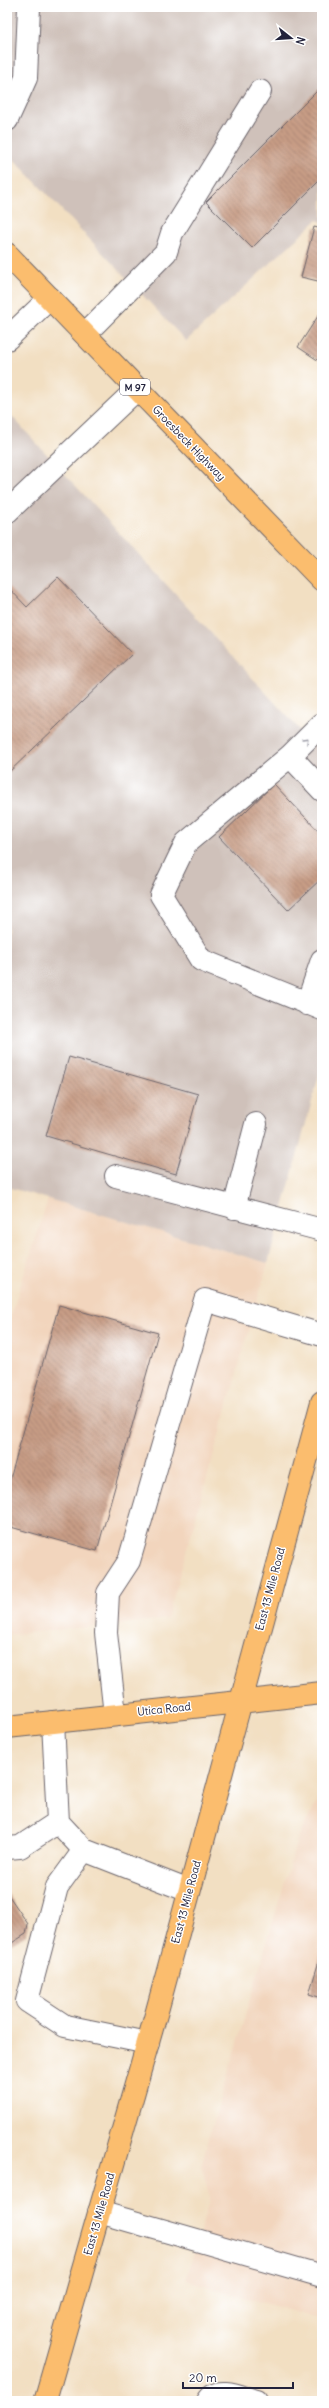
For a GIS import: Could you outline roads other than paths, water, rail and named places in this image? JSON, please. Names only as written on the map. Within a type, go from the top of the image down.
[{"type":"main road","name":"Groesbeck Highway","points":[[7,254],[322,580]]},
{"type":"main road","name":"East 13 Mile Road","points":[[45,2401],[148,2043],[322,1402]]},
{"type":"main road","name":"Utica Road","points":[[7,1727],[322,1693]]},
{"type":"lane","points":[[7,120],[26,78],[29,7]]},
{"type":"lane","points":[[85,334],[166,252],[172,233],[260,91]]},
{"type":"lane","points":[[7,339],[50,298]]},
{"type":"lane","points":[[7,512],[137,389]]},
{"type":"lane","points":[[322,724],[290,756],[186,843],[161,895],[201,960],[315,1007],[322,960]]},
{"type":"lane","points":[[290,756],[322,790]]},
{"type":"lane","points":[[234,1208],[256,1124]]},
{"type":"lane","points":[[116,1176],[322,1230]]},
{"type":"lane","points":[[115,1715],[106,1633],[108,1593],[129,1561],[205,1300],[322,1335]]},
{"type":"lane","points":[[54,1722],[58,1822],[84,1850],[189,1890]]},
{"type":"lane","points":[[7,1848],[20,1847],[58,1822]]},
{"type":"lane","points":[[84,1850],[57,1887],[27,2001],[65,2026],[148,2043]]},
{"type":"lane","points":[[99,2212],[322,2276]]},
{"type":"lane","points":[[208,2401],[216,2394],[223,2392],[256,2401]]}]
